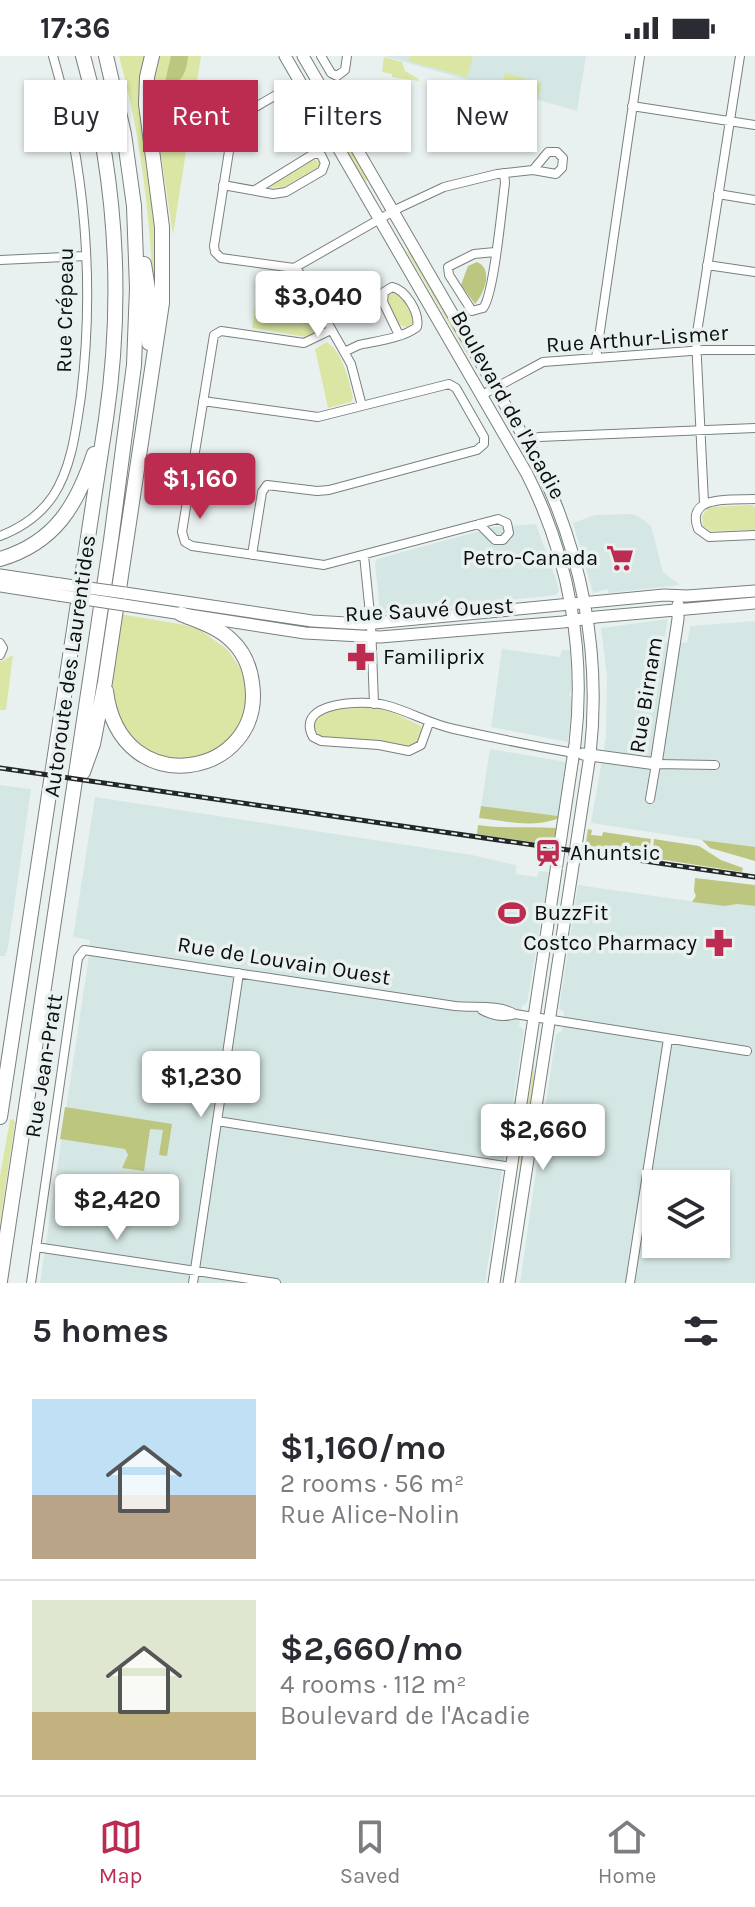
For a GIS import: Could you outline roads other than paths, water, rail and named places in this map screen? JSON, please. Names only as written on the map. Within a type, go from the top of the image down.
[{"type":"highway","name":"Autoroute des Laurentides","points":[[0,1117],[106,419],[115,334],[114,234],[102,133],[83,56]]},
{"type":"highway","name":"Autoroute des Laurentides","points":[[0,1281],[133,374],[137,257],[130,173],[106,56]]},
{"type":"highway","points":[[72,803],[93,744],[105,682],[161,316],[161,218],[146,104],[152,56]]},
{"type":"highway","points":[[130,173],[149,295],[149,383]]},
{"type":"highway","points":[[0,559],[40,540],[70,510],[85,482],[106,419]]},
{"type":"highway","points":[[105,682],[109,712],[118,733],[131,748],[148,759],[185,766],[205,762],[227,750],[243,730],[250,713],[253,690],[249,669],[241,651],[227,636],[181,614]]},
{"type":"main road","name":"Boulevard de l'Acadie","points":[[285,56],[299,80]]},
{"type":"main road","name":"Boulevard de l'Acadie","points":[[303,56],[527,441],[565,523],[589,618],[594,681],[590,755],[509,1283]]},
{"type":"main road","name":"Boulevard de l'Acadie","points":[[340,152],[540,500],[561,560],[574,621],[579,687],[574,753],[494,1283]]},
{"type":"main road","points":[[0,575],[59,589]]},
{"type":"main road","points":[[0,586],[59,589]]},
{"type":"main road","name":"Rue Sauvé Ouest","points":[[59,589],[372,630],[571,604],[664,595],[677,597],[755,591]]},
{"type":"main road","name":"Rue Birnam","points":[[656,764],[678,610],[677,597]]},
{"type":"main road","name":"Rue Sauvé Ouest","points":[[124,599],[181,614],[305,633],[574,621],[755,603]]},
{"type":"main road","points":[[574,753],[656,764]]},
{"type":"street","name":"Rue Crépeau","points":[[0,536],[27,522],[46,505],[63,478],[83,374],[86,256],[75,153],[53,56]]},
{"type":"street","points":[[321,56],[331,73],[339,76],[345,70],[347,56]]},
{"type":"street","points":[[596,358],[640,56]]},
{"type":"street","points":[[704,503],[696,350],[740,56]]},
{"type":"street","points":[[274,96],[234,123],[214,246],[217,255],[223,258],[296,267],[444,187],[504,173],[533,170]]},
{"type":"street","points":[[632,106],[755,125]]},
{"type":"street","points":[[223,185],[255,190],[284,193],[322,171],[325,163],[321,155],[315,153],[255,190]]},
{"type":"street","points":[[495,252],[474,254],[448,267],[449,275],[472,311],[478,311],[487,303],[495,252],[504,173]]},
{"type":"street","points":[[718,194],[755,200]]},
{"type":"street","points":[[0,260],[86,256]]},
{"type":"street","points":[[707,265],[755,272]]},
{"type":"street","points":[[296,267],[354,373],[362,406]]},
{"type":"street","points":[[344,352],[356,346],[399,335],[414,330],[418,319],[401,290],[392,287],[384,292],[382,300],[399,335]]},
{"type":"street","points":[[331,330],[304,343],[217,332],[212,338],[183,539],[190,545],[324,565],[479,524]]},
{"type":"street","name":"Rue Arthur-Lismer","points":[[482,395],[539,363],[696,350],[755,350]]},
{"type":"street","points":[[203,401],[311,418],[451,384],[483,435],[483,446],[475,451],[325,491],[267,485],[262,492],[252,555]]},
{"type":"street","points":[[527,441],[539,437],[755,428]]},
{"type":"street","points":[[755,499],[704,503],[695,518],[696,527],[703,534],[715,537],[755,535]]},
{"type":"street","points":[[364,555],[372,630],[374,704]]},
{"type":"street","points":[[0,643],[3,648],[0,655]]},
{"type":"street","points":[[429,723],[421,745],[406,751],[379,745],[318,740],[310,731],[312,718],[326,707],[374,704],[388,706],[429,723],[574,753]]},
{"type":"street","points":[[656,764],[715,765]]},
{"type":"street","name":"Rue Birnam","points":[[650,799],[656,764]]},
{"type":"street","name":"Rue de Louvain Ouest","points":[[82,951],[88,949],[480,1009],[492,1007],[549,1020],[747,1051]]},
{"type":"street","name":"Rue Jean-Pratt","points":[[31,1283],[78,958],[82,951]]},
{"type":"street","points":[[193,1283],[239,973]]},
{"type":"street","points":[[630,1283],[668,1039]]},
{"type":"street","points":[[217,1121],[512,1167]]},
{"type":"street","points":[[36,1247],[276,1283]]},
{"type":"railway","points":[[0,768],[755,877]]},
{"type":"place","name":"Petro-Canada","points":[[620,558]]},
{"type":"place","name":"Familiprix","points":[[361,657]]},
{"type":"place","name":"Ahuntsic","points":[[548,853]]},
{"type":"place","name":"BuzzFit","points":[[512,913]]},
{"type":"place","name":"Costco Pharmacy","points":[[719,943]]}]
